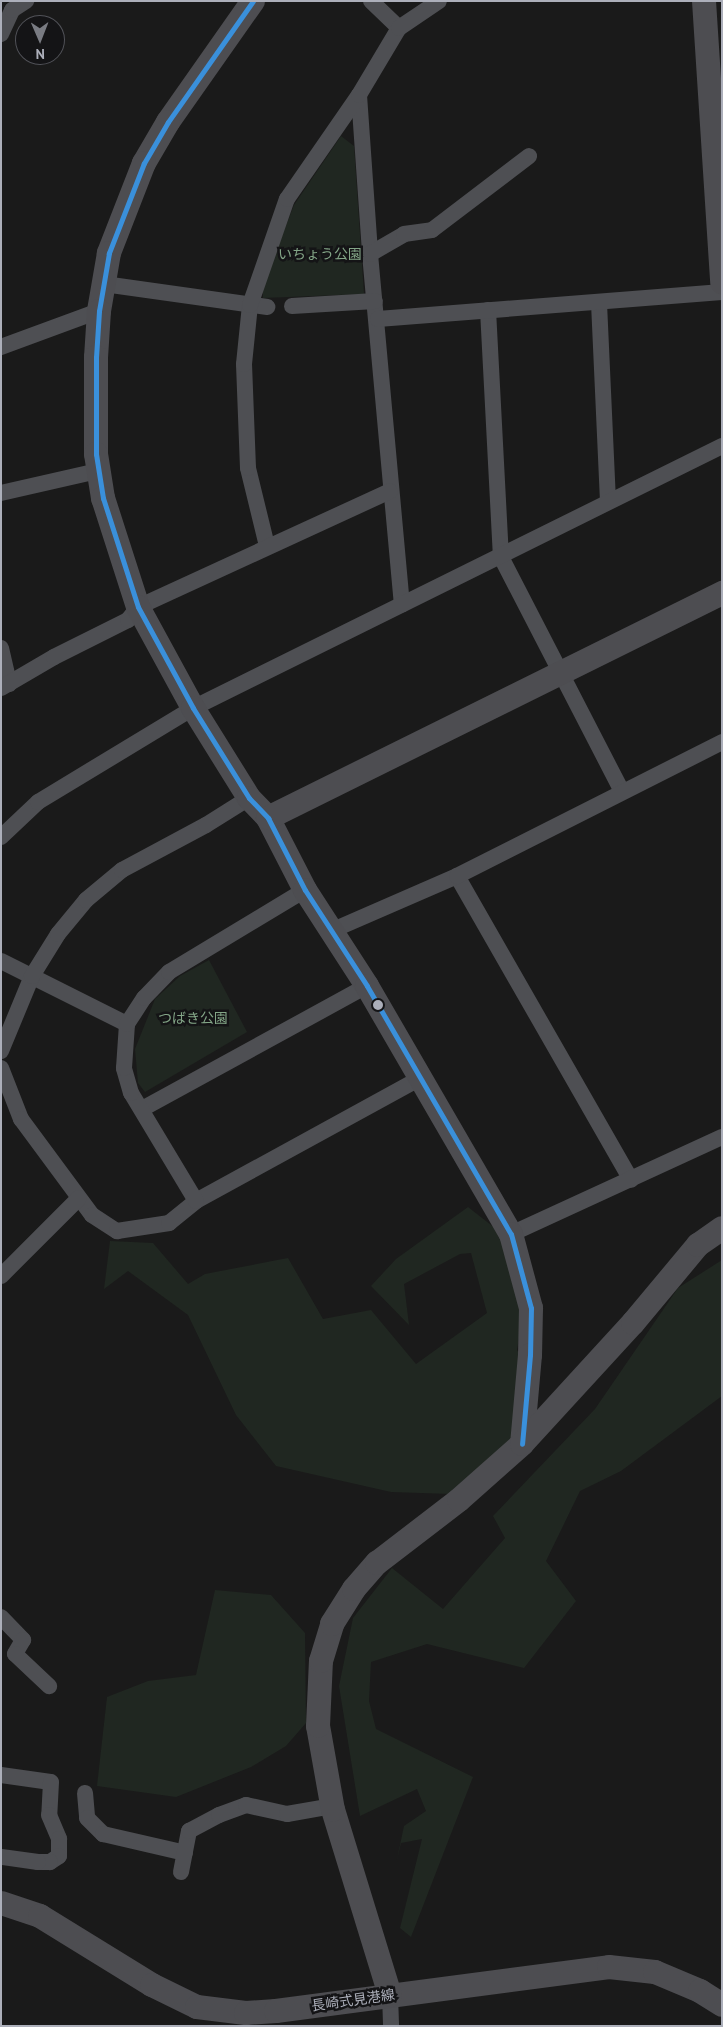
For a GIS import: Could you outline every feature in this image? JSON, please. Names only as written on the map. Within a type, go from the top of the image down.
[{"type":"street","points":[[1,34],[12,10],[26,1]]},
{"type":"street","points":[[253,1],[168,122],[144,163],[109,253],[99,311],[96,406],[98,471],[109,525],[138,607],[193,708],[249,798],[268,818],[305,890],[367,986],[511,1234],[531,1308],[522,1444]]},
{"type":"street","points":[[371,1],[399,28]]},
{"type":"street","points":[[267,546],[248,468],[244,364],[250,305],[286,199],[359,94],[399,28],[440,1]]},
{"type":"street","points":[[704,1],[716,110],[722,282]]},
{"type":"street","points":[[359,94],[370,254],[378,319],[390,491],[402,605]]},
{"type":"street","points":[[370,254],[404,234],[432,230],[529,156]]},
{"type":"street","points":[[104,284],[267,307]]},
{"type":"street","points":[[378,319],[722,292]]},
{"type":"street","points":[[292,306],[376,301]]},
{"type":"street","points":[[599,302],[608,502]]},
{"type":"street","points":[[488,310],[501,557],[622,791]]},
{"type":"street","points":[[1,347],[99,311]]},
{"type":"street","points":[[1,837],[38,802],[193,708],[722,446]]},
{"type":"street","points":[[1,493],[98,471]]},
{"type":"street","points":[[1,648],[5,686],[54,657],[128,620],[138,607],[390,491]]},
{"type":"street","points":[[268,818],[722,593]]},
{"type":"street","points":[[332,930],[457,876],[722,742]]},
{"type":"street","points":[[1,1051],[32,976],[64,927],[86,900],[122,870],[206,825],[249,798]]},
{"type":"street","points":[[457,876],[631,1180]]},
{"type":"street","points":[[196,1201],[131,1093],[124,1068],[128,1024],[144,998],[169,972],[305,890]]},
{"type":"street","points":[[1,961],[128,1024]]},
{"type":"street","points":[[142,1109],[367,986]]},
{"type":"street","points":[[1,1068],[21,1119],[92,1215],[117,1231],[169,1223],[196,1201],[421,1078]]},
{"type":"street","points":[[511,1234],[722,1137]]},
{"type":"street","points":[[1,1276],[78,1198]]},
{"type":"street","points":[[391,2026],[390,1995],[333,1806],[318,1726],[321,1661],[332,1624],[354,1589],[377,1563],[460,1500],[522,1444],[634,1323],[698,1245],[722,1228]]},
{"type":"street","points":[[1,1617],[24,1640],[15,1654],[49,1686]]},
{"type":"street","points":[[1,1775],[51,1782],[49,1815],[59,1839],[59,1856],[44,1862],[1,1857]]},
{"type":"street","points":[[85,1793],[87,1818],[103,1834],[185,1853]]},
{"type":"street","points":[[181,1872],[189,1831],[246,1805],[287,1814],[333,1806]]},
{"type":"street","name":"長崎式見港線","points":[[1,1903],[40,1916],[152,1986],[197,2007],[274,2018],[390,1995],[609,1967],[655,1972],[700,1991],[722,2005]]},
{"type":"green space","name":"いちょう公園","points":[[341,136],[354,146],[364,294],[263,298],[263,285],[294,205]]},
{"type":"green space","name":"つばき公園","points":[[209,960],[247,1032],[145,1092],[138,1083],[135,1049],[155,999],[180,976]]},
{"type":"green space","points":[[468,1207],[500,1232],[525,1301],[517,1350],[530,1373],[524,1427],[451,1494],[391,1492],[276,1466],[236,1415],[188,1315],[128,1271],[104,1289],[110,1241],[153,1243],[188,1284],[205,1274],[288,1258],[323,1319],[371,1310],[416,1364],[487,1313],[471,1253],[460,1254],[404,1284],[409,1325],[371,1286],[396,1259]]},
{"type":"green space","points":[[722,1260],[722,1396],[621,1471],[580,1491],[546,1561],[576,1601],[524,1668],[427,1644],[371,1662],[369,1701],[376,1729],[473,1777],[411,1937],[400,1928],[422,1839],[401,1843],[396,1864],[404,1826],[426,1811],[417,1789],[360,1816],[339,1686],[353,1618],[392,1568],[443,1609],[505,1538],[493,1516],[595,1409],[678,1288]]},
{"type":"green space","points":[[215,1590],[271,1595],[305,1633],[306,1723],[286,1746],[251,1767],[176,1797],[97,1786],[107,1697],[148,1681],[196,1675]]},
{"type":"transit line","points":[[253,1],[168,122],[144,163],[109,253],[99,311],[96,357],[96,454],[103,498],[138,607],[193,708],[249,798],[268,818],[305,890],[367,986],[511,1234],[531,1308],[530,1355],[522,1444]]}]
